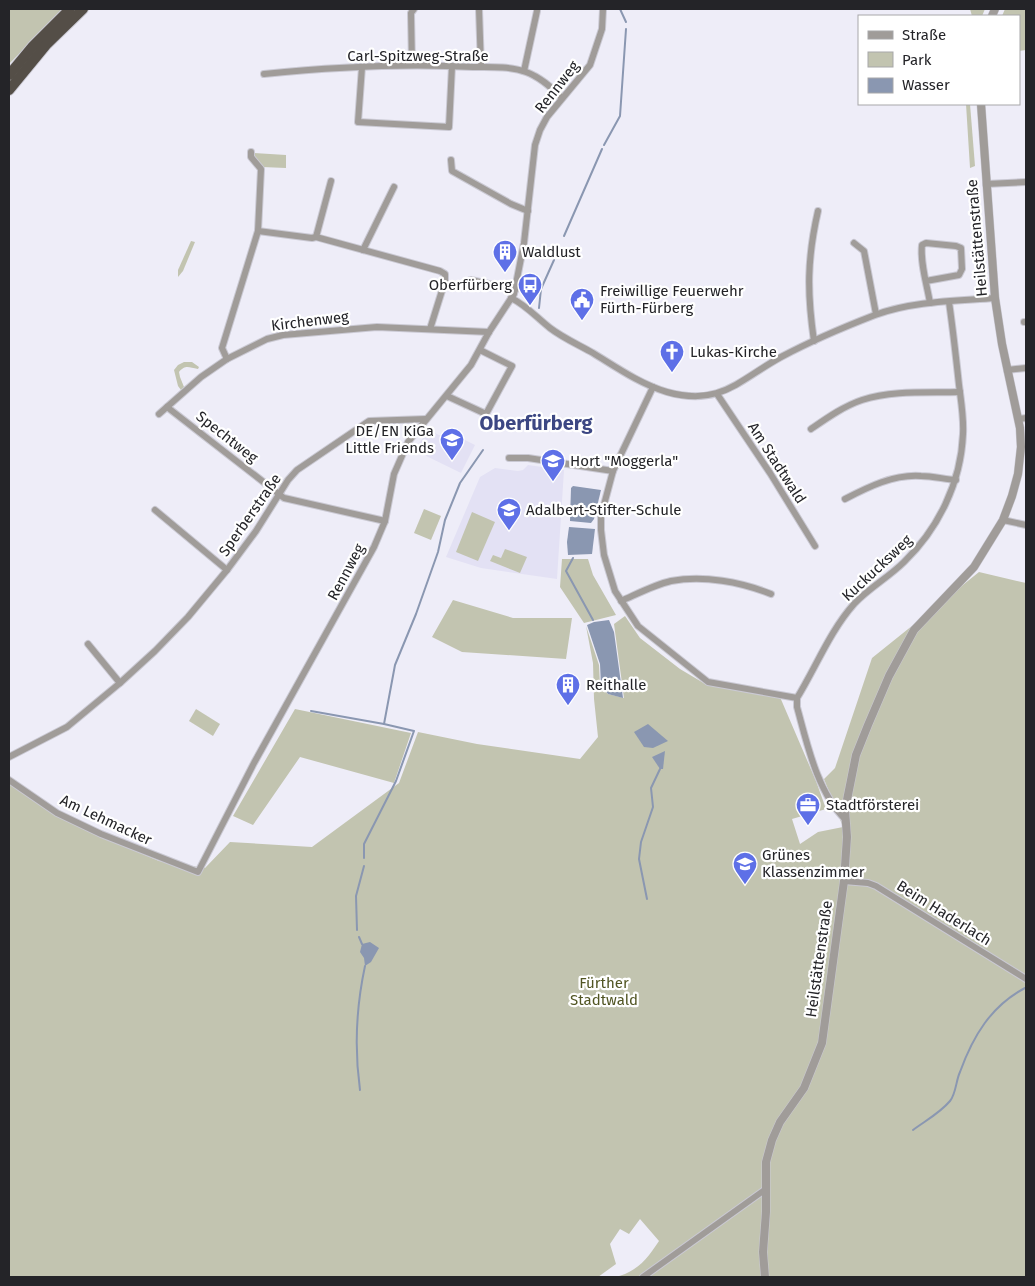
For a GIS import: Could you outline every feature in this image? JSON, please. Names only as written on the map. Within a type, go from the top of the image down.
[{"type":"highway","points":[[9,90],[32,46],[70,9]]},
{"type":"highway","points":[[9,74],[20,68],[83,9]]},
{"type":"street","points":[[412,66],[411,13],[414,9]]},
{"type":"street","points":[[479,9],[481,67]]},
{"type":"street","name":"Rennweg","points":[[198,872],[254,763],[374,547],[384,521],[394,474],[408,442],[471,366],[489,332],[512,298],[524,242],[535,145],[547,117],[590,65],[602,29],[603,9]]},
{"type":"street","points":[[524,71],[537,11]]},
{"type":"street","points":[[362,67],[358,122],[449,127],[452,66]]},
{"type":"street","name":"Carl-Spitzweg-Straße","points":[[264,74],[362,67],[481,67],[524,71],[541,79],[562,98]]},
{"type":"street","name":"Heilstättenstraße","points":[[765,1277],[763,1252],[766,1212],[766,1162],[772,1140],[780,1122],[804,1088],[822,1043],[844,881],[847,837],[845,819],[847,792],[856,756],[889,676],[914,630],[974,568],[1002,520],[1023,467],[1021,447],[1022,419],[1007,370],[995,298],[981,105]]},
{"type":"street","points":[[226,359],[222,348],[258,232],[261,169],[251,157],[251,152]]},
{"type":"street","points":[[451,160],[452,170],[511,204],[528,211]]},
{"type":"street","points":[[316,238],[332,181]]},
{"type":"street","points":[[986,184],[1026,182]]},
{"type":"street","points":[[363,250],[394,187]]},
{"type":"street","points":[[814,341],[808,277],[810,254],[818,212]]},
{"type":"street","points":[[258,232],[316,238],[437,269],[445,274],[445,281],[430,329]]},
{"type":"street","points":[[926,281],[952,278],[959,275],[962,268],[961,248],[926,243],[922,245],[926,281],[930,303]]},
{"type":"street","points":[[854,244],[864,251],[876,314]]},
{"type":"street","points":[[471,280],[515,290]]},
{"type":"street","points":[[512,298],[556,332],[653,387],[678,395],[700,396],[717,394],[737,386],[781,357],[876,314],[930,303],[995,298]]},
{"type":"street","name":"Kuckucksweg","points":[[797,698],[834,632],[855,602],[903,563],[917,548],[937,520],[956,480],[964,434],[949,302]]},
{"type":"street","name":"Kirchenweg","points":[[159,414],[226,359],[267,338],[376,327],[489,332]]},
{"type":"street","points":[[447,396],[486,414],[512,366],[480,350]]},
{"type":"street","points":[[1007,370],[1026,368]]},
{"type":"street","points":[[653,387],[613,471],[604,504],[601,530],[604,555],[609,573],[621,601],[638,626],[708,682],[797,698],[797,707],[814,765],[834,807],[845,819]]},
{"type":"street","points":[[811,428],[861,400],[888,394],[960,392]]},
{"type":"street","name":"Am Stadtwald","points":[[717,394],[815,546]]},
{"type":"street","name":"Spechtweg","points":[[167,407],[279,495],[290,500],[384,521]]},
{"type":"street","name":"Sperberstraße","points":[[9,758],[67,727],[155,651],[188,617],[227,570],[256,531],[288,480],[297,470],[369,421],[426,419]]},
{"type":"street","points":[[509,458],[528,458],[613,471]]},
{"type":"street","points":[[845,499],[874,485],[897,478],[918,475],[956,480]]},
{"type":"street","name":"Sperberstraße","points":[[155,510],[227,570]]},
{"type":"street","points":[[1002,520],[1026,524]]},
{"type":"street","points":[[621,601],[653,587],[672,581],[690,579],[743,585],[770,594]]},
{"type":"street","points":[[88,644],[120,683]]},
{"type":"street","name":"Am Lehmacker","points":[[9,780],[57,813],[109,837],[198,872]]},
{"type":"street","name":"Beim Haderlach","points":[[844,881],[868,883],[876,886],[1026,979]]},
{"type":"street","points":[[642,1277],[766,1189]]},
{"type":"shaded area","name":"DE/EN KiGa Little Friends","points":[[425,428],[443,437],[448,438],[453,434],[475,445],[461,473],[414,450],[423,438],[419,435]]},
{"type":"shaded area","name":"Adalbert-Stifter-Schule","points":[[528,465],[564,470],[557,579],[481,568],[446,557],[480,477],[495,468],[518,471],[523,470]]},
{"type":"green space","points":[[9,9],[63,9],[9,64]]},
{"type":"green space","points":[[970,9],[985,9],[982,15],[972,15]]},
{"type":"green space","points":[[1005,9],[1026,9],[1026,50],[1020,51],[1020,15],[1002,15]]},
{"type":"green space","points":[[966,105],[970,105],[975,166],[970,168]]},
{"type":"green space","points":[[253,153],[286,155],[286,168],[262,167]]},
{"type":"green space","points":[[191,241],[195,242],[183,271],[178,277],[178,270]]},
{"type":"green space","points":[[184,362],[192,362],[199,367],[198,369],[186,367],[179,372],[184,387],[181,390],[178,386],[174,370]]},
{"type":"green space","points":[[424,509],[441,516],[431,540],[414,533]]},
{"type":"green space","points":[[472,512],[495,522],[478,561],[456,552]]},
{"type":"green space","points":[[505,549],[527,557],[520,573],[490,561],[493,555],[501,558]]},
{"type":"green space","points":[[562,559],[588,559],[593,575],[616,615],[584,623],[560,587]]},
{"type":"green space","name":"Fürther Stadtwald","points":[[979,572],[1026,583],[1026,1277],[616,1277],[641,1264],[659,1241],[640,1219],[629,1234],[620,1229],[610,1244],[616,1264],[598,1277],[9,1277],[9,781],[100,836],[159,861],[205,868],[230,842],[312,847],[399,783],[418,732],[477,744],[580,759],[598,737],[593,663],[586,626],[599,665],[600,686],[608,694],[624,698],[614,624],[625,616],[640,638],[680,669],[707,685],[780,697],[826,809],[792,819],[800,844],[818,832],[843,827],[824,779],[835,768],[872,658]]},
{"type":"green space","points":[[453,600],[513,618],[572,618],[566,659],[462,652],[432,637]]},
{"type":"green space","points":[[196,709],[220,724],[213,736],[189,721]]},
{"type":"green space","points":[[295,709],[411,733],[394,783],[300,757],[253,825],[233,816]]},
{"type":"water","points":[[573,486],[601,490],[594,519],[591,523],[570,521],[571,488]]},
{"type":"water","points":[[569,527],[595,529],[592,554],[568,555]]},
{"type":"water","points":[[609,620],[614,632],[623,698],[608,694],[601,685],[600,664],[587,625]]},
{"type":"water","points":[[648,724],[668,741],[653,748],[644,747],[634,732]]},
{"type":"water","points":[[665,751],[663,769],[660,769],[652,757]]},
{"type":"water","points":[[370,942],[379,948],[371,962],[365,966],[364,958],[360,952],[362,944]]},
{"type":"waterway","points":[[620,9],[626,22]]},
{"type":"waterway","points":[[604,145],[620,116],[626,29]]},
{"type":"waterway","points":[[564,236],[602,149]]},
{"type":"waterway","points":[[539,308],[541,289],[554,260]]},
{"type":"waterway","points":[[364,858],[364,844],[396,781],[414,731],[384,724],[395,665],[416,614],[438,552],[445,520],[460,483],[483,450]]},
{"type":"waterway","points":[[573,558],[566,571],[593,620]]},
{"type":"waterway","points":[[311,711],[384,724]]},
{"type":"waterway","points":[[647,899],[639,859],[641,842],[653,807],[651,788],[660,769]]},
{"type":"waterway","points":[[357,930],[356,896],[364,866]]},
{"type":"waterway","points":[[359,937],[362,944]]},
{"type":"waterway","points":[[360,1090],[357,1028],[365,966]]},
{"type":"waterway","points":[[913,1130],[950,1101],[954,1095],[965,1059],[977,1034],[1002,1004],[1025,988]]},
{"type":"place","name":"Waldlust","points":[[505,273]]},
{"type":"place","name":"Oberfürberg","points":[[530,306]]},
{"type":"place","name":"Freiwillige Feuerwehr Fürth-Fürberg","points":[[582,321]]},
{"type":"place","name":"Lukas-Kirche","points":[[672,373]]},
{"type":"place","name":"DE/EN KiGa Little Friends","points":[[452,461]]},
{"type":"place","name":"Hort \"Moggerla\"","points":[[553,482]]},
{"type":"place","name":"Adalbert-Stifter-Schule","points":[[509,531]]},
{"type":"place","name":"Reithalle","points":[[568,706]]},
{"type":"place","name":"Stadtförsterei","points":[[808,826]]},
{"type":"place","name":"Grünes Klassenzimmer","points":[[745,885]]},
{"type":"district","name":"Oberfürberg","points":[[536,423]]}]
